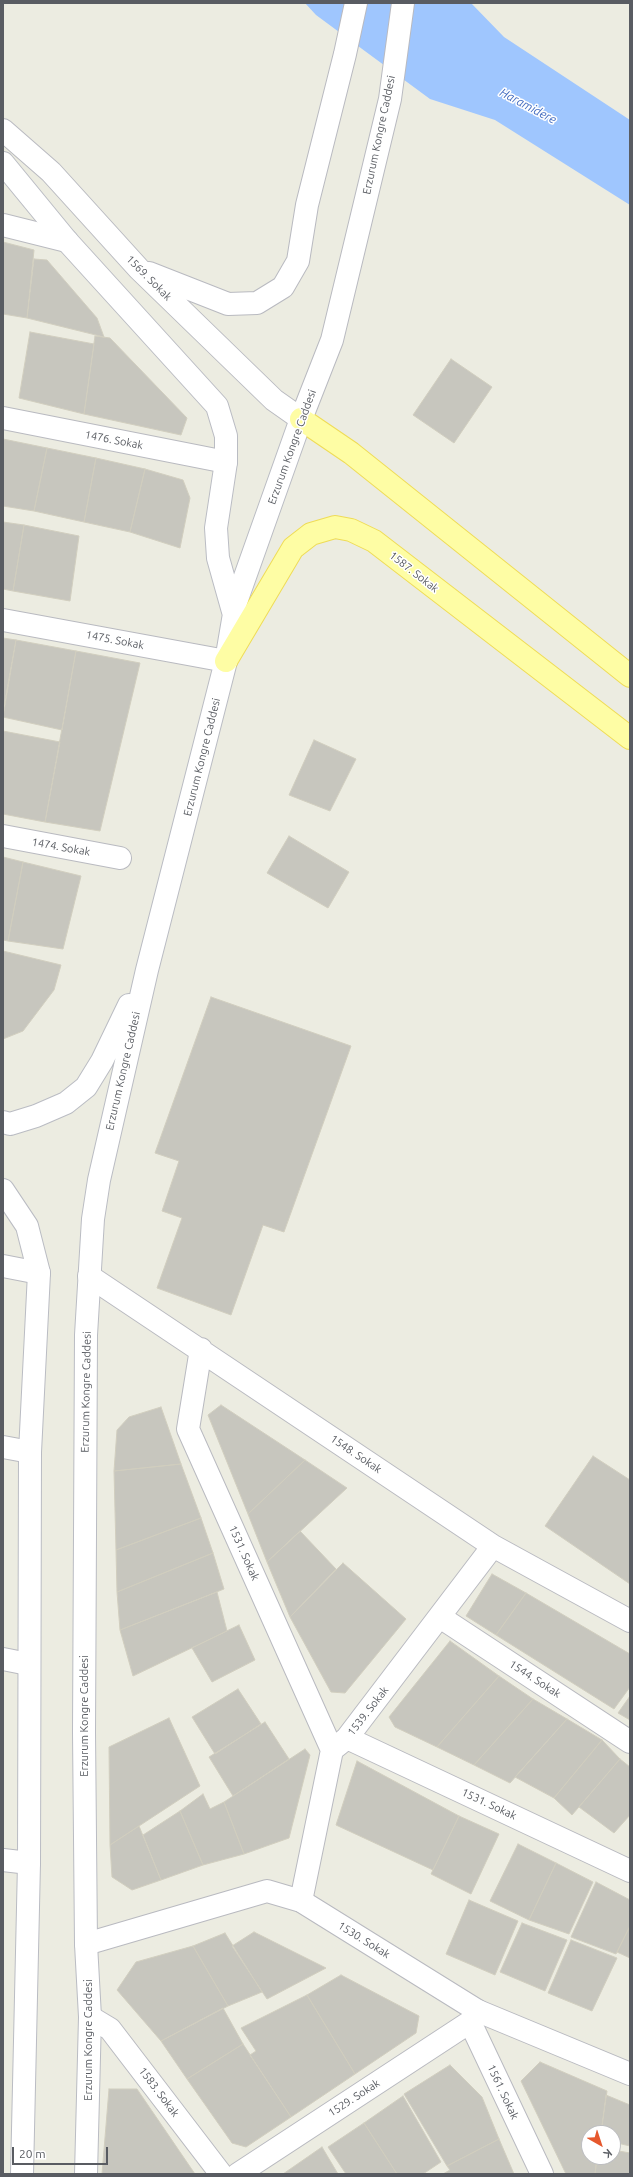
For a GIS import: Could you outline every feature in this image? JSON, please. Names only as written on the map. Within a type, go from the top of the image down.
[{"type":"main road","points":[[302,420],[351,453],[630,676]]},
{"type":"main road","name":"1587. Sokak","points":[[226,661],[293,548],[311,534],[335,528],[351,530],[374,541],[630,738]]},
{"type":"street","points":[[139,269],[228,304],[257,303],[283,287],[298,261],[307,205],[345,54],[356,3]]},
{"type":"street","name":"Erzurum Kongre Caddesi","points":[[86,2174],[90,2017],[86,1944],[84,1732],[86,1343],[89,1276],[98,1180],[147,970],[226,661],[236,602],[332,340],[390,99],[402,3]]},
{"type":"street","name":"1569. Sokak","points":[[3,130],[51,172],[139,269],[274,400],[302,420]]},
{"type":"street","points":[[3,163],[67,240],[217,406],[226,436],[226,462],[216,528],[218,558],[234,616]]},
{"type":"street","points":[[3,225],[67,240]]},
{"type":"street","name":"1476. Sokak","points":[[3,418],[226,462]]},
{"type":"street","name":"1475. Sokak","points":[[3,620],[226,661]]},
{"type":"street","name":"1474. Sokak","points":[[3,836],[120,858]]},
{"type":"street","points":[[3,1122],[10,1124],[30,1118],[66,1103],[86,1087],[102,1061],[147,970]]},
{"type":"street","points":[[3,1190],[27,1226],[39,1273],[30,1452],[28,1664],[29,1863],[22,2174]]},
{"type":"street","points":[[3,1266],[39,1273]]},
{"type":"street","name":"1548. Sokak","points":[[89,1276],[493,1546],[630,1621]]},
{"type":"street","name":"1531. Sokak","points":[[201,1350],[188,1429],[340,1744],[630,1871]]},
{"type":"street","points":[[3,1447],[30,1452]]},
{"type":"street","name":"1539. Sokak","points":[[301,1901],[340,1744],[440,1617],[493,1546]]},
{"type":"street","name":"1544. Sokak","points":[[440,1617],[630,1742]]},
{"type":"street","points":[[3,1659],[28,1664]]},
{"type":"street","points":[[3,1860],[29,1863]]},
{"type":"street","name":"1530. Sokak","points":[[86,1944],[267,1892],[301,1901],[474,2017],[630,2074]]},
{"type":"street","name":"1583. Sokak","points":[[90,2017],[110,2029],[221,2174]]},
{"type":"street","name":"1529. Sokak","points":[[238,2174],[474,2017]]},
{"type":"street","name":"1561. Sokak","points":[[474,2017],[542,2174]]},
{"type":"water","name":"Haramidere","points":[[305,3],[471,3],[504,37],[630,120],[630,205],[495,120],[430,99],[316,15]]},
{"type":"building","points":[[3,242],[34,250],[27,318],[3,314]]},
{"type":"building","points":[[34,259],[47,260],[97,318],[104,337],[27,318]]},
{"type":"building","points":[[30,332],[94,344],[84,414],[19,398]]},
{"type":"building","points":[[95,336],[110,338],[187,418],[181,435],[84,414]]},
{"type":"building","points":[[451,359],[492,387],[454,443],[413,415]]},
{"type":"building","points":[[3,439],[47,448],[34,511],[3,506]]},
{"type":"building","points":[[47,448],[96,458],[84,522],[34,511]]},
{"type":"building","points":[[96,458],[145,469],[130,532],[84,522]]},
{"type":"building","points":[[145,469],[183,480],[190,498],[180,548],[130,532]]},
{"type":"building","points":[[3,522],[24,525],[13,591],[3,589]]},
{"type":"building","points":[[24,525],[79,536],[70,601],[13,591]]},
{"type":"building","points":[[3,638],[16,640],[3,711]]},
{"type":"building","points":[[16,640],[76,651],[62,730],[3,717]]},
{"type":"building","points":[[76,651],[140,663],[100,831],[45,822]]},
{"type":"building","points":[[3,731],[60,742],[45,822],[3,814]]},
{"type":"building","points":[[314,740],[356,759],[330,811],[289,795]]},
{"type":"building","points":[[289,836],[349,872],[328,908],[267,873]]},
{"type":"building","points":[[3,857],[23,862],[8,941],[3,940]]},
{"type":"building","points":[[23,862],[81,876],[63,949],[8,941]]},
{"type":"building","points":[[3,951],[61,965],[54,990],[23,1031],[3,1039]]},
{"type":"building","points":[[211,997],[351,1046],[284,1232],[263,1225],[231,1315],[157,1288],[182,1218],[162,1211],[179,1161],[155,1153]]},
{"type":"building","points":[[221,1405],[305,1460],[248,1514],[208,1415]]},
{"type":"building","points":[[161,1407],[181,1464],[114,1471],[117,1430],[129,1417]]},
{"type":"building","points":[[593,1456],[630,1480],[630,1584],[545,1526]]},
{"type":"building","points":[[305,1460],[347,1488],[267,1562],[248,1514]]},
{"type":"building","points":[[181,1464],[201,1518],[116,1550],[114,1471]]},
{"type":"building","points":[[201,1518],[213,1553],[117,1592],[116,1550]]},
{"type":"building","points":[[300,1531],[336,1569],[290,1617],[267,1562]]},
{"type":"building","points":[[213,1553],[224,1589],[120,1630],[117,1592]]},
{"type":"building","points":[[343,1563],[406,1619],[345,1693],[331,1692],[290,1617]]},
{"type":"building","points":[[492,1574],[526,1593],[496,1635],[466,1616]]},
{"type":"building","points":[[217,1592],[227,1631],[133,1676],[120,1630]]},
{"type":"building","points":[[526,1593],[630,1654],[630,1687],[614,1709],[496,1635]]},
{"type":"building","points":[[239,1625],[255,1660],[212,1682],[192,1648]]},
{"type":"building","points":[[450,1641],[499,1676],[437,1747],[395,1727],[389,1717]]},
{"type":"building","points":[[499,1676],[533,1699],[474,1765],[437,1747]]},
{"type":"building","points":[[238,1689],[261,1724],[215,1754],[192,1717]]},
{"type":"building","points":[[630,1696],[630,1720],[618,1713]]},
{"type":"building","points":[[533,1699],[567,1719],[510,1783],[474,1765]]},
{"type":"building","points":[[169,1718],[200,1786],[110,1845],[109,1747]]},
{"type":"building","points":[[567,1719],[602,1740],[554,1798],[515,1777]]},
{"type":"building","points":[[265,1722],[289,1759],[233,1796],[209,1757]]},
{"type":"building","points":[[602,1740],[620,1759],[572,1815],[554,1798]]},
{"type":"building","points":[[305,1749],[310,1755],[289,1838],[244,1854],[224,1802]]},
{"type":"building","points":[[620,1759],[630,1767],[630,1815],[614,1833],[579,1807]]},
{"type":"building","points":[[357,1761],[459,1816],[433,1870],[336,1825]]},
{"type":"building","points":[[203,1794],[210,1809],[224,1802],[244,1854],[203,1865],[180,1811]]},
{"type":"building","points":[[180,1811],[203,1865],[161,1880],[143,1835]]},
{"type":"building","points":[[459,1816],[499,1834],[471,1894],[431,1874]]},
{"type":"building","points":[[139,1826],[161,1880],[132,1890],[112,1877],[110,1845]]},
{"type":"building","points":[[518,1844],[556,1863],[529,1920],[490,1901]]},
{"type":"building","points":[[556,1863],[593,1882],[569,1934],[529,1920]]},
{"type":"building","points":[[596,1882],[630,1900],[630,1926],[616,1954],[571,1937]]},
{"type":"building","points":[[469,1900],[518,1921],[495,1975],[446,1954]]},
{"type":"building","points":[[522,1923],[567,1940],[545,1991],[500,1972]]},
{"type":"building","points":[[630,1926],[630,1958],[617,1952]]},
{"type":"building","points":[[254,1932],[326,1968],[267,1999],[232,1946]]},
{"type":"building","points":[[225,1933],[262,1992],[228,2006],[193,1946]]},
{"type":"building","points":[[571,1940],[617,1958],[592,2011],[548,1993]]},
{"type":"building","points":[[193,1946],[228,2006],[161,2041],[117,1990],[136,1962]]},
{"type":"building","points":[[341,1975],[419,2016],[416,2033],[355,2074],[307,1995]]},
{"type":"building","points":[[307,1995],[355,2074],[291,2117],[250,2055],[256,2051],[241,2028]]},
{"type":"building","points":[[223,2008],[243,2044],[187,2079],[161,2041]]},
{"type":"building","points":[[243,2044],[291,2117],[246,2147],[232,2143],[187,2079]]},
{"type":"building","points":[[540,2062],[607,2091],[602,2125],[581,2125],[581,2165],[596,2165],[595,2174],[566,2174],[521,2081]]},
{"type":"building","points":[[450,2065],[482,2097],[499,2139],[447,2166],[404,2094]]},
{"type":"building","points":[[109,2089],[137,2089],[195,2174],[102,2174]]},
{"type":"building","points":[[606,2095],[630,2105],[630,2146],[621,2144],[621,2125],[602,2125]]},
{"type":"building","points":[[403,2096],[441,2162],[423,2174],[397,2174],[364,2123]]},
{"type":"building","points":[[364,2123],[397,2174],[346,2174],[328,2147]]},
{"type":"building","points":[[499,2139],[514,2174],[443,2174],[450,2170],[447,2166]]},
{"type":"building","points":[[322,2147],[338,2174],[283,2174]]},
{"type":"building","points":[[621,2151],[630,2153],[630,2174],[595,2174],[596,2165],[621,2165]]}]
